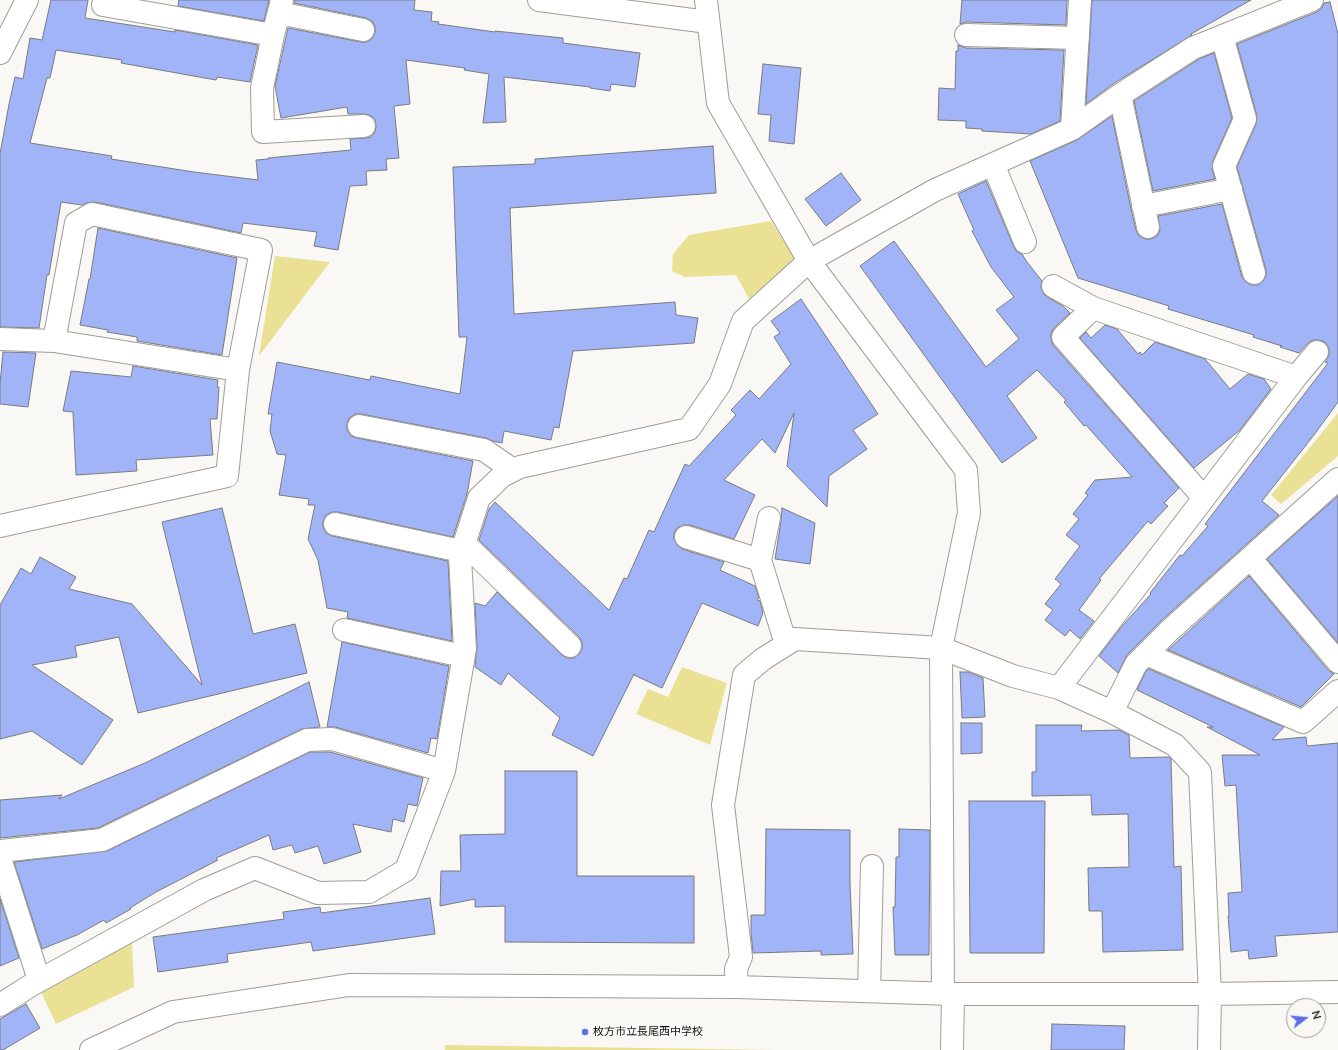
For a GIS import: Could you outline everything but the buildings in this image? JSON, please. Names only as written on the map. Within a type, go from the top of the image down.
[{"type":"street","points":[[0,53],[26,0]]},
{"type":"street","points":[[539,0],[708,22]]},
{"type":"street","points":[[706,0],[718,103],[809,260],[966,470],[969,513],[941,648],[948,994],[952,1050]]},
{"type":"street","points":[[1072,129],[1080,0]]},
{"type":"street","points":[[0,1005],[39,980],[204,890],[255,868],[318,893],[369,892],[406,870],[444,771],[465,649],[460,557],[479,498],[502,476],[520,467],[689,429],[720,384],[742,320],[809,260],[935,190],[1072,129],[1120,95],[1193,48],[1312,0]]},
{"type":"street","points":[[103,5],[273,35]]},
{"type":"street","points":[[363,30],[281,7],[273,35],[262,88],[263,132],[364,126]]},
{"type":"street","points":[[966,35],[1078,38]]},
{"type":"street","points":[[1222,36],[1245,119],[1224,166],[1254,273]]},
{"type":"street","points":[[1120,95],[1148,227]]},
{"type":"street","points":[[993,164],[1025,242]]},
{"type":"street","points":[[1143,206],[1231,189]]},
{"type":"street","points":[[0,526],[227,476],[238,370],[261,250],[92,214],[76,223],[54,341]]},
{"type":"street","points":[[1053,286],[1093,308],[1296,377]]},
{"type":"street","points":[[1093,308],[1063,337],[1204,498]]},
{"type":"street","points":[[0,339],[54,341],[238,370]]},
{"type":"street","points":[[1059,688],[1296,377],[1317,352]]},
{"type":"street","points":[[359,426],[484,450],[513,470]]},
{"type":"street","points":[[1112,712],[1136,664],[1170,630],[1250,558],[1336,485]]},
{"type":"street","points":[[769,518],[760,560],[786,644]]},
{"type":"street","points":[[336,524],[463,547],[570,646]]},
{"type":"street","points":[[686,537],[760,560]]},
{"type":"street","points":[[1250,558],[1338,662]]},
{"type":"street","points":[[344,630],[463,656]]},
{"type":"street","points":[[737,987],[736,969],[741,957],[723,805],[744,675],[763,659],[795,639],[941,648],[1013,676],[1059,688],[1112,712],[1175,745],[1200,772],[1210,994],[1209,1050]]},
{"type":"street","points":[[1146,654],[1303,722],[1338,691]]},
{"type":"street","points":[[0,851],[102,840],[307,740],[332,739],[444,771]]},
{"type":"street","points":[[0,858],[39,980]]},
{"type":"street","points":[[869,991],[872,866]]},
{"type":"street","points":[[91,1050],[135,1028],[173,1012],[349,985],[737,987],[948,994],[1210,994],[1338,992]]},
{"type":"shaded area","points":[[771,221],[795,259],[749,299],[736,275],[685,277],[672,271],[673,254],[689,235]]},
{"type":"shaded area","points":[[275,256],[330,262],[259,356]]},
{"type":"shaded area","points":[[1338,413],[1338,456],[1281,504],[1271,495]]},
{"type":"shaded area","points":[[682,667],[727,683],[710,745],[636,714],[648,689],[668,697]]},
{"type":"shaded area","points":[[132,942],[134,987],[56,1024],[41,992]]},
{"type":"shaded area","points":[[445,1045],[778,1050],[445,1050]]},
{"type":"place","name":"枚方市立長尾西中学校","points":[[585,1032]]}]
